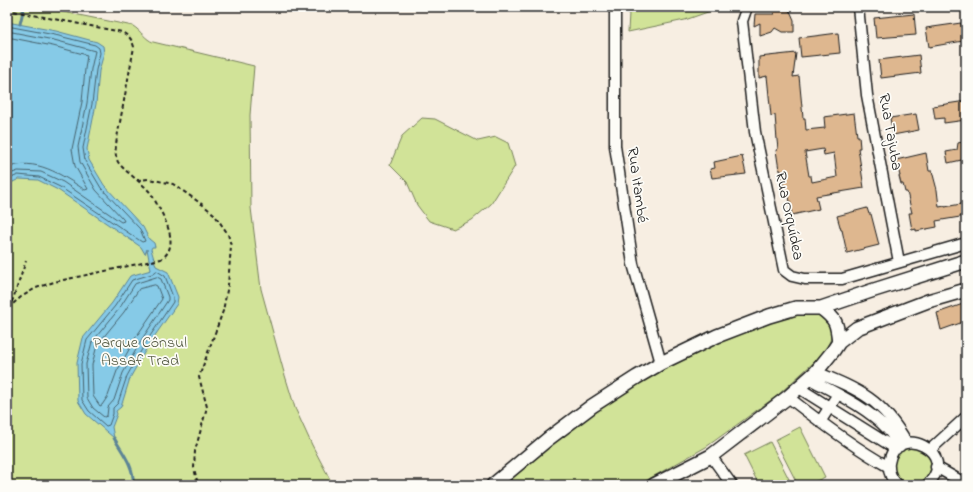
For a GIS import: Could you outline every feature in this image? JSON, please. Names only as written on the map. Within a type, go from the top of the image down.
[{"type":"street","name":"Rua Itambé","points":[[615,7],[615,146],[633,264],[661,363]]},
{"type":"street","name":"Rua Orquídea","points":[[747,7],[742,21],[755,132],[784,270],[792,276],[805,279],[842,279],[966,243]]},
{"type":"street","name":"Rua Tajuba","points":[[858,7],[867,95],[899,262]]},
{"type":"street","points":[[493,485],[548,439],[592,406],[661,363],[717,336],[769,316],[796,308],[822,308],[966,261]]},
{"type":"street","points":[[654,485],[711,456],[788,397],[813,375],[839,342],[857,328],[928,301],[966,290]]},
{"type":"street","points":[[822,308],[832,316],[837,327],[839,342]]},
{"type":"street","points":[[813,375],[838,394],[875,417],[888,429],[901,446]]},
{"type":"street","points":[[813,375],[840,382],[865,394],[882,408],[897,426],[901,446]]},
{"type":"street","points":[[799,388],[829,407],[901,446],[919,443],[930,450],[936,461],[936,467],[935,474],[927,485]]},
{"type":"street","points":[[820,422],[838,394]]},
{"type":"street","points":[[788,397],[868,456],[888,467]]},
{"type":"street","points":[[875,417],[882,408]]},
{"type":"street","points":[[930,450],[966,417]]},
{"type":"street","points":[[898,485],[890,474],[888,467],[889,460],[901,446]]},
{"type":"street","points":[[711,456],[732,485]]},
{"type":"street","points":[[936,467],[966,484]]},
{"type":"path","points":[[7,10],[122,32],[132,40],[134,47],[116,138],[116,152],[118,162],[149,191],[166,221],[170,236],[169,251],[166,256],[156,260],[54,282],[36,288],[21,297],[7,309]]},
{"type":"path","points":[[137,180],[149,178],[173,184],[204,205],[214,214],[228,234],[231,246],[228,285],[223,310],[199,377],[207,407],[195,451],[194,468],[198,485]]},
{"type":"path","points":[[7,309],[13,299],[26,261]]},
{"type":"green space","name":"Parque Cônsul Assaf Trad","points":[[7,7],[39,7],[133,26],[153,42],[254,66],[250,115],[251,208],[261,289],[295,408],[333,485],[7,485]]},
{"type":"green space","points":[[632,7],[722,7],[685,20],[628,32],[629,13]]},
{"type":"green space","points":[[422,118],[435,119],[478,141],[496,137],[508,143],[515,166],[491,204],[472,220],[453,229],[429,221],[417,205],[407,182],[390,165],[402,136]]},
{"type":"green space","points":[[797,312],[816,313],[827,322],[832,333],[824,353],[778,395],[706,447],[638,485],[498,485],[638,379],[717,341]]},
{"type":"green space","points":[[800,427],[825,477],[808,485],[798,485],[775,440]]},
{"type":"green space","points":[[770,442],[792,485],[759,485],[744,455]]},
{"type":"green space","points":[[918,446],[932,458],[933,467],[923,484],[912,485],[904,482],[898,477],[894,471],[894,463],[896,456],[901,451],[908,447]]},
{"type":"water","points":[[7,22],[56,31],[97,42],[103,46],[104,53],[99,71],[96,104],[87,149],[89,160],[104,185],[143,227],[149,239],[154,243],[155,247],[152,247],[151,249],[156,266],[168,272],[178,297],[177,304],[149,344],[130,378],[121,407],[116,411],[117,414],[112,427],[114,438],[86,414],[78,401],[77,363],[83,338],[112,303],[130,276],[151,270],[147,249],[145,254],[141,247],[58,190],[38,180],[19,179],[7,185]]},
{"type":"building","points":[[785,7],[791,13],[794,20],[794,32],[782,32],[775,28],[772,32],[760,36],[760,23],[754,26],[755,14],[775,14],[771,10]]},
{"type":"building","points":[[914,14],[916,35],[876,38],[874,18]]},
{"type":"building","points":[[961,23],[963,41],[929,47],[926,28]]},
{"type":"building","points":[[838,33],[840,53],[801,57],[799,38]]},
{"type":"building","points":[[796,53],[793,77],[799,76],[803,118],[805,118],[806,130],[825,128],[824,117],[854,113],[857,136],[859,136],[860,148],[858,148],[864,188],[816,196],[819,209],[792,215],[789,196],[785,197],[781,170],[779,170],[776,150],[778,149],[775,115],[771,116],[767,76],[759,78],[759,57]],"holes":[[[823,149],[824,155],[834,153],[837,177],[812,182],[811,176],[809,176],[805,152]]]},
{"type":"building","points":[[919,55],[921,73],[881,78],[879,60]]},
{"type":"building","points":[[966,101],[966,120],[944,123],[944,118],[935,119],[933,106]]},
{"type":"building","points":[[916,114],[919,130],[893,135],[890,118]]},
{"type":"building","points":[[966,141],[966,159],[948,163],[946,152],[957,150],[958,143]]},
{"type":"building","points":[[926,153],[929,171],[932,171],[937,190],[939,207],[966,203],[966,216],[936,221],[937,227],[916,231],[916,229],[912,230],[909,213],[912,213],[907,192],[905,192],[903,184],[901,184],[896,160]]},
{"type":"building","points":[[742,156],[746,174],[712,178],[710,169],[715,168],[714,162]]},
{"type":"building","points":[[867,208],[869,214],[871,214],[879,245],[847,253],[837,216]]},
{"type":"building","points":[[963,304],[966,312],[966,321],[941,330],[937,313]]},
{"type":"waterway","points":[[20,24],[24,7]]},
{"type":"waterway","points":[[114,438],[130,466],[133,485]]}]
